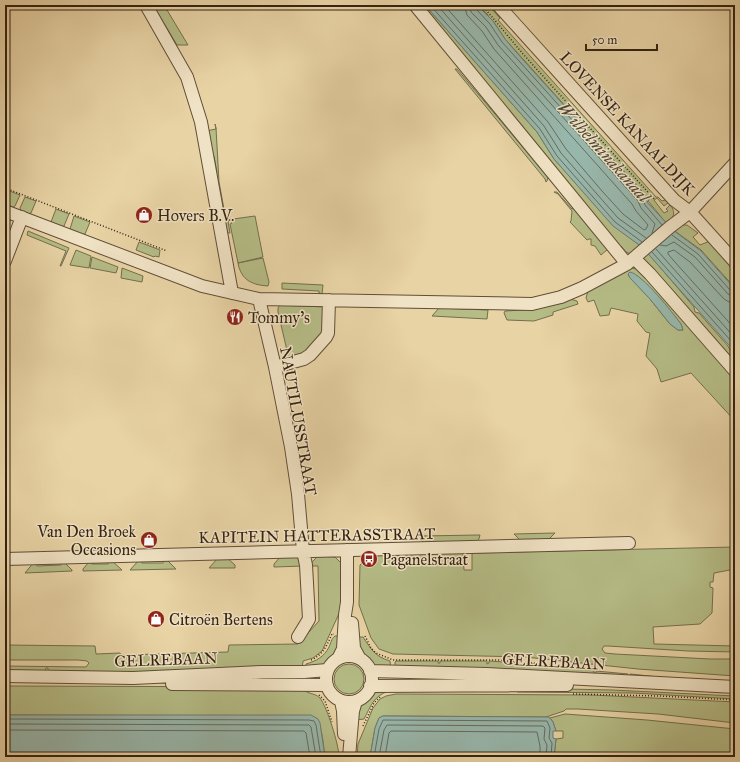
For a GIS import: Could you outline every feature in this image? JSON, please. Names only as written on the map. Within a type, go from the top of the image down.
[{"type":"street","points":[[146,5],[187,77],[201,122],[232,293]]},
{"type":"street","points":[[414,5],[631,261],[650,274],[735,371]]},
{"type":"street","name":"LOVENSE KANAALDIJK","points":[[498,5],[674,200],[690,212],[735,262]]},
{"type":"street","points":[[5,211],[202,286],[259,299],[532,304],[561,297],[582,288],[631,261],[670,227],[690,212],[735,163]]},
{"type":"street","points":[[5,261],[22,217]]},
{"type":"street","name":"NAUTILUSSTRAAT","points":[[259,299],[275,367],[298,494],[303,551],[306,565],[309,619],[298,637]]},
{"type":"street","points":[[275,367],[304,360],[326,336],[328,333],[329,300]]},
{"type":"street","name":"KAPITEIN HATTERASSTRAAT","points":[[5,559],[629,543]]},
{"type":"street","points":[[347,550],[347,602],[343,649],[338,659],[327,670],[326,685],[334,698],[348,702],[356,701],[362,698],[367,693],[372,679],[370,671],[360,659],[354,648],[351,614],[347,602]]},
{"type":"street","points":[[338,659],[349,656],[360,659]]},
{"type":"street","name":"GELREBAAN","points":[[5,676],[133,678],[327,670]]},
{"type":"street","name":"GELREBAAN","points":[[370,671],[494,674],[735,687]]},
{"type":"street","name":"GELREBAAN","points":[[5,683],[326,685]]},
{"type":"street","name":"GELREBAAN","points":[[370,686],[610,686],[735,693]]},
{"type":"street","points":[[341,701],[348,757]]},
{"type":"street","points":[[348,757],[353,711],[356,701]]},
{"type":"path","points":[[482,5],[523,54],[655,200]]},
{"type":"path","points":[[5,188],[167,251]]},
{"type":"green space","points":[[153,5],[164,5],[188,45],[177,45]]},
{"type":"green space","points":[[416,5],[425,5],[537,132],[554,159],[613,225],[642,247],[633,255],[626,252],[621,246],[619,247]]},
{"type":"green space","points":[[478,5],[488,5],[500,18],[498,20],[656,197],[662,201],[665,200],[668,203],[664,206],[657,198],[654,200],[664,213],[668,211],[666,209],[670,205],[674,213],[671,220],[667,224],[648,201],[649,199],[505,39],[493,21]]},
{"type":"green space","points":[[455,69],[457,69],[548,177],[546,182],[545,179]]},
{"type":"green space","points":[[215,124],[216,128],[219,182],[226,220],[255,216],[263,257],[238,263],[230,224],[232,223],[231,220],[228,221],[230,233],[227,233],[215,174],[217,173],[214,156],[211,157],[209,137],[206,131],[216,129]]},
{"type":"green space","points":[[7,190],[20,195],[15,206],[13,207],[5,204],[5,194]]},
{"type":"green space","points":[[554,192],[557,192],[572,209],[574,208],[608,249],[601,255],[595,246],[591,245],[591,239],[587,240],[570,222],[572,211],[558,194]]},
{"type":"green space","points":[[25,197],[36,201],[31,213],[29,214],[21,211],[20,208]]},
{"type":"green space","points":[[56,209],[69,214],[64,226],[62,227],[51,222]]},
{"type":"green space","points":[[74,216],[90,222],[85,234],[82,235],[70,229]]},
{"type":"green space","points":[[681,225],[687,225],[698,233],[693,237],[700,245],[710,241],[735,269],[735,288],[701,250],[672,229]]},
{"type":"green space","points":[[28,231],[69,248],[61,266],[66,251],[27,235]]},
{"type":"green space","points":[[139,242],[160,250],[159,257],[154,257],[136,250]]},
{"type":"green space","points":[[76,250],[91,256],[89,268],[70,265]]},
{"type":"green space","points":[[647,252],[694,307],[695,312],[699,313],[728,346],[735,356],[735,366],[641,259]]},
{"type":"green space","points":[[92,257],[118,267],[116,273],[90,268]]},
{"type":"green space","points":[[263,258],[269,282],[268,286],[252,283],[242,274],[239,269],[238,263]]},
{"type":"green space","points":[[122,268],[143,276],[142,282],[121,278]]},
{"type":"green space","points":[[631,268],[642,271],[735,374],[735,421],[691,373],[661,382],[657,369],[646,356],[650,333],[646,332],[637,321],[638,314],[611,308],[609,315],[600,316],[594,300],[588,302],[586,298],[588,291]],"holes":[[[628,275],[638,276],[681,324],[683,330],[678,330],[670,324]]]},
{"type":"green space","points":[[282,283],[323,285],[322,294],[319,293],[319,291],[282,289]]},
{"type":"green space","points":[[570,299],[577,301],[578,304],[553,312],[553,315],[534,321],[507,320],[504,313],[505,311],[523,310]]},
{"type":"green space","points":[[280,305],[325,307],[325,328],[308,352],[289,359],[278,312]]},
{"type":"green space","points":[[439,308],[488,310],[487,319],[432,316]]},
{"type":"green space","points":[[555,533],[548,540],[521,541],[514,534]]},
{"type":"green space","points":[[480,535],[476,542],[424,543],[420,539],[420,536]]},
{"type":"green space","points":[[735,547],[735,569],[714,573],[713,582],[710,582],[710,587],[713,588],[712,613],[700,624],[653,627],[654,644],[735,646],[735,652],[688,651],[608,646],[604,646],[602,649],[605,653],[615,654],[735,659],[735,676],[638,669],[525,657],[393,654],[379,649],[371,638],[359,605],[360,565],[366,559],[376,559],[376,555],[463,553],[464,570],[472,570],[472,553]]},
{"type":"green space","points":[[281,556],[295,556],[304,564],[304,566],[274,567],[274,564]]},
{"type":"green space","points":[[318,556],[335,557],[342,564],[342,607],[322,651],[313,658],[303,661],[302,669],[107,675],[83,671],[48,671],[48,668],[46,668],[45,671],[5,674],[5,666],[86,667],[89,663],[87,661],[78,660],[5,660],[5,645],[95,646],[96,654],[120,653],[121,655],[228,652],[229,645],[298,644],[319,621],[318,566],[311,566],[311,563]]},
{"type":"green space","points":[[218,558],[227,558],[235,565],[235,568],[209,568]]},
{"type":"green space","points":[[164,559],[166,559],[176,569],[130,570],[139,560],[141,560],[142,563],[163,563]]},
{"type":"green space","points":[[90,561],[92,561],[92,564],[108,564],[108,561],[112,561],[122,570],[83,571]]},
{"type":"green space","points":[[34,562],[36,562],[37,566],[61,565],[62,562],[64,562],[72,571],[25,573]]},
{"type":"green space","points":[[335,636],[341,636],[337,652],[319,667],[306,669],[306,664],[316,660],[325,653]]},
{"type":"green space","points":[[357,637],[363,637],[377,655],[390,661],[391,670],[374,665],[362,653]]},
{"type":"green space","points":[[396,661],[438,661],[438,663],[440,663],[440,661],[487,661],[487,664],[489,661],[548,665],[549,667],[550,665],[594,671],[594,673],[596,673],[596,671],[628,674],[628,676],[630,676],[630,674],[669,678],[395,670]]},
{"type":"green space","points":[[349,664],[359,669],[364,679],[359,689],[349,694],[339,689],[334,679],[339,669]]},
{"type":"green space","points":[[5,686],[302,687],[304,690],[318,696],[323,703],[335,735],[339,757],[325,757],[320,728],[315,718],[311,716],[5,715]]},
{"type":"green space","points":[[517,688],[612,690],[735,696],[735,699],[633,693],[517,692]]},
{"type":"green space","points":[[389,691],[376,699],[364,719],[356,720],[361,706],[373,694],[376,692]]},
{"type":"green space","points":[[396,694],[592,695],[735,702],[735,723],[658,714],[578,709],[566,709],[546,717],[383,716],[379,718],[375,728],[370,757],[357,757],[358,744],[373,708],[380,699]]},
{"type":"green space","points":[[565,714],[647,720],[735,729],[735,757],[554,757],[556,739],[563,738],[563,731],[556,731],[550,718]]},
{"type":"water","name":"Wilhelminakanaal","points":[[425,5],[477,5],[493,21],[517,53],[649,200],[647,202],[673,230],[701,251],[735,289],[735,352],[642,247],[613,226],[554,159],[537,132]]},
{"type":"water","points":[[630,272],[642,279],[649,286],[681,324],[683,330],[678,330],[670,324],[650,299],[630,278],[628,274]]},
{"type":"water","points":[[5,715],[311,715],[318,719],[320,723],[325,757],[5,757]]},
{"type":"water","points":[[383,716],[549,717],[553,722],[556,731],[553,731],[553,738],[556,739],[554,757],[370,757],[375,728],[379,718]]},
{"type":"place","name":"Hovers B.V.","points":[[144,215]]},
{"type":"place","name":"Tommy's","points":[[235,317]]},
{"type":"place","name":"Van Den Broek Occasions","points":[[149,540]]},
{"type":"place","name":"Paganelstraat","points":[[369,559]]},
{"type":"place","name":"Citroën Bertens","points":[[156,619]]}]
